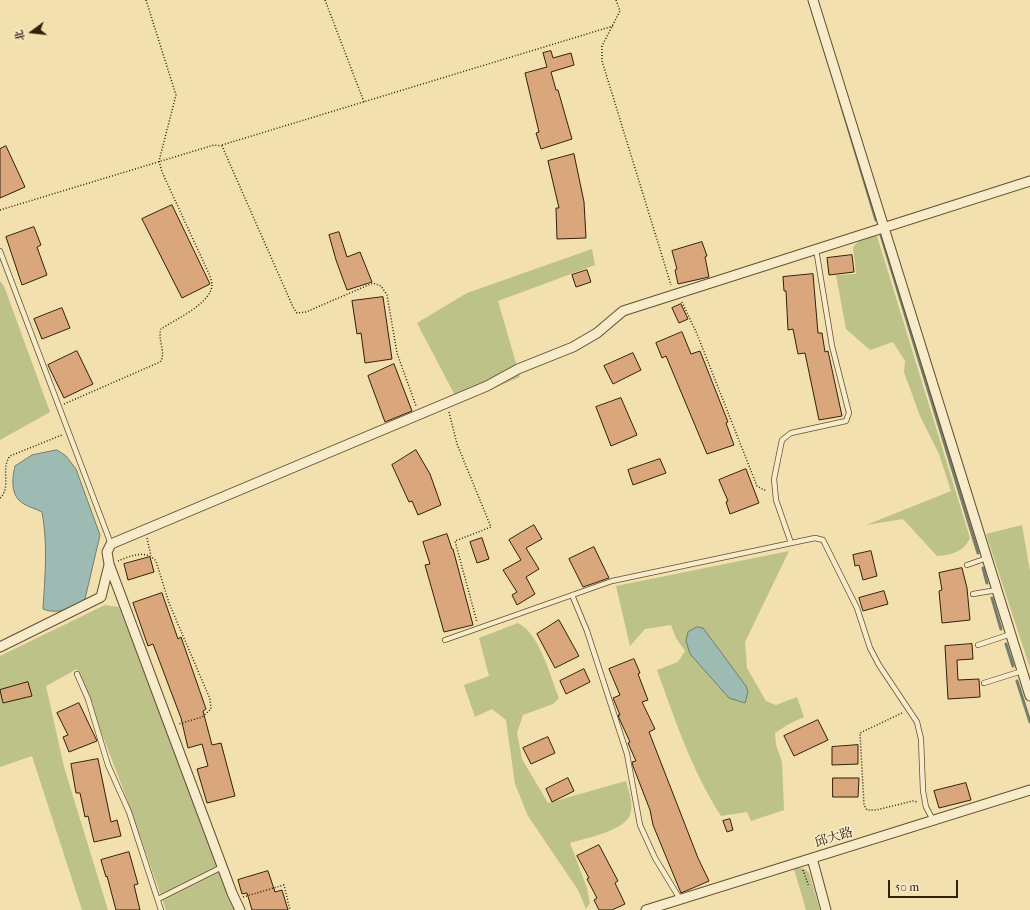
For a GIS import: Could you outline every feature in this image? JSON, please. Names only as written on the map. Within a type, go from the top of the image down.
[{"type":"street","points":[[813,0],[1030,696]]},
{"type":"street","points":[[240,910],[222,867],[109,564],[107,552],[111,544],[487,386],[518,368],[573,347],[597,333],[623,311],[883,226],[1030,181]]},
{"type":"street","points":[[0,648],[101,597],[109,564]]},
{"type":"street","name":"邱大路","points":[[646,910],[1030,790]]},
{"type":"street","points":[[812,858],[826,910]]},
{"type":"lane","points":[[791,543],[776,500],[774,479],[782,440],[791,433],[846,421],[849,412],[832,346],[816,249]]},
{"type":"lane","points":[[0,251],[111,544]]},
{"type":"lane","points":[[445,640],[612,581],[816,538],[823,540],[857,608],[870,648],[878,665],[917,722],[922,739],[923,791],[926,806],[932,820]]},
{"type":"lane","points":[[968,565],[987,558]]},
{"type":"lane","points":[[973,594],[997,590]]},
{"type":"lane","points":[[572,595],[587,631],[627,754],[640,825],[655,858],[680,899]]},
{"type":"lane","points":[[978,645],[1011,634]]},
{"type":"lane","points":[[984,683],[1022,671]]},
{"type":"lane","points":[[77,674],[88,699],[108,765],[129,812],[161,910]]},
{"type":"lane","points":[[158,899],[222,867]]},
{"type":"path","points":[[59,406],[160,362],[163,355],[158,336],[160,329],[202,303],[212,286],[210,276],[162,172],[159,161],[176,95],[146,0]]},
{"type":"path","points":[[325,0],[364,102]]},
{"type":"path","points":[[616,0],[620,11],[602,46],[602,61],[676,294],[697,334],[757,486],[764,490],[775,490]]},
{"type":"path","points":[[0,210],[214,145],[222,146],[613,26]]},
{"type":"path","points":[[222,146],[293,307],[298,314],[306,312],[373,283],[381,286],[387,295],[398,353],[419,414]]},
{"type":"path","points":[[446,403],[457,444],[491,527],[455,541],[478,628]]},
{"type":"path","points":[[0,498],[4,495],[6,482],[4,469],[5,462],[10,456],[69,432]]},
{"type":"path","points":[[144,530],[151,556],[156,561],[169,602],[210,699],[211,709],[202,717],[181,723],[171,730]]},
{"type":"path","points":[[109,564],[133,556],[151,556]]},
{"type":"path","points":[[909,710],[860,733],[864,805],[867,810],[876,810],[913,801],[926,806]]},
{"type":"path","points":[[800,862],[810,888]]},
{"type":"path","points":[[235,899],[284,886],[290,910]]},
{"type":"green space","points":[[877,236],[970,538],[961,550],[952,554],[937,556],[903,519],[866,525],[951,491],[939,454],[920,416],[904,372],[905,361],[893,342],[870,350],[846,329],[836,275],[856,274],[853,247],[861,239]]},
{"type":"green space","points":[[592,249],[595,265],[498,301],[520,377],[459,403],[417,323],[467,293]]},
{"type":"green space","points":[[0,281],[4,286],[50,412],[0,440]]},
{"type":"green space","points":[[1022,525],[1030,571],[1030,668],[986,534]]},
{"type":"green space","points":[[789,551],[745,642],[747,668],[766,701],[776,705],[797,697],[804,717],[787,725],[775,733],[776,745],[782,762],[784,810],[751,821],[747,812],[721,816],[701,781],[693,763],[657,670],[678,662],[685,651],[676,638],[671,625],[645,629],[630,646],[616,586]]},
{"type":"green space","points":[[105,605],[119,607],[236,910],[166,910],[127,799],[77,669],[46,686],[64,767],[108,910],[82,910],[32,756],[0,767],[0,656]]},
{"type":"green space","points":[[518,623],[526,628],[538,646],[559,698],[553,704],[523,715],[517,733],[522,759],[548,803],[626,781],[630,794],[631,811],[626,821],[613,830],[570,843],[587,888],[590,903],[586,909],[578,890],[528,816],[515,784],[506,720],[492,709],[475,717],[464,685],[489,676],[479,638]]},
{"type":"green space","points":[[794,869],[805,869],[809,873],[820,910],[806,910]]},
{"type":"water","points":[[57,450],[66,456],[76,469],[100,535],[85,599],[65,610],[48,611],[43,609],[45,536],[42,512],[19,501],[14,492],[13,476],[15,466],[32,455]]},
{"type":"water","points":[[697,627],[703,628],[746,686],[748,692],[745,703],[729,698],[690,654],[686,641],[688,632]]},
{"type":"building","points":[[551,51],[553,58],[571,53],[574,65],[551,72],[556,90],[558,90],[572,139],[541,149],[536,133],[539,132],[525,73],[547,67],[543,53]]},
{"type":"building","points":[[6,146],[25,187],[0,198],[0,149]]},
{"type":"building","points":[[574,154],[584,202],[586,238],[557,239],[556,208],[559,208],[548,161]]},
{"type":"building","points":[[172,205],[210,284],[182,298],[142,219]]},
{"type":"building","points":[[34,227],[41,245],[37,247],[47,275],[22,285],[6,237]]},
{"type":"building","points":[[339,232],[347,257],[360,252],[372,282],[347,290],[329,235]]},
{"type":"building","points":[[702,242],[707,256],[705,257],[709,277],[678,284],[675,270],[677,269],[672,251]]},
{"type":"building","points":[[852,255],[854,272],[829,275],[827,258]]},
{"type":"building","points":[[587,270],[591,282],[576,287],[572,275]]},
{"type":"building","points":[[813,274],[818,333],[822,333],[825,352],[828,351],[842,416],[819,420],[805,353],[798,354],[793,329],[788,330],[786,291],[784,291],[783,277]]},
{"type":"building","points":[[383,297],[392,359],[365,363],[361,333],[357,334],[352,301]]},
{"type":"building","points":[[681,304],[688,319],[679,323],[672,308]]},
{"type":"building","points":[[62,308],[70,328],[42,339],[34,319]]},
{"type":"building","points":[[682,332],[691,354],[700,351],[728,422],[726,423],[734,445],[707,454],[666,356],[662,358],[656,343]]},
{"type":"building","points":[[77,351],[93,384],[64,398],[48,365]]},
{"type":"building","points":[[633,353],[641,370],[613,384],[604,366]]},
{"type":"building","points":[[394,364],[412,411],[385,422],[368,376]]},
{"type":"building","points":[[621,398],[637,435],[611,446],[596,407]]},
{"type":"building","points":[[416,450],[430,474],[441,505],[418,515],[412,501],[409,502],[392,465]]},
{"type":"building","points":[[660,459],[666,473],[633,485],[628,470]]},
{"type":"building","points":[[746,469],[759,503],[730,514],[726,502],[728,501],[719,480]]},
{"type":"building","points":[[534,525],[542,539],[526,548],[539,569],[526,577],[535,594],[517,605],[512,595],[517,592],[503,570],[521,560],[509,540]]},
{"type":"building","points":[[447,534],[453,549],[473,625],[444,632],[425,565],[430,564],[423,542]]},
{"type":"building","points":[[482,538],[489,559],[477,563],[470,542]]},
{"type":"building","points":[[594,547],[609,578],[583,587],[569,559]]},
{"type":"building","points":[[871,551],[877,576],[863,580],[859,565],[855,566],[853,555]]},
{"type":"building","points":[[150,557],[154,572],[128,580],[124,564]]},
{"type":"building","points":[[962,568],[967,588],[970,620],[942,623],[939,591],[942,590],[939,573]]},
{"type":"building","points":[[884,591],[888,604],[863,611],[859,598]]},
{"type":"building","points":[[162,593],[178,639],[181,637],[206,709],[203,711],[212,745],[221,743],[235,796],[207,803],[197,769],[208,766],[202,744],[188,748],[181,718],[153,644],[148,646],[133,603]]},
{"type":"building","points":[[559,620],[579,656],[555,668],[537,634]]},
{"type":"building","points":[[972,644],[973,659],[957,660],[958,680],[979,679],[980,697],[948,699],[945,646]]},
{"type":"building","points":[[634,659],[648,700],[642,702],[655,729],[649,732],[698,858],[709,881],[681,893],[653,825],[650,810],[633,766],[632,762],[636,761],[628,743],[630,742],[619,718],[618,715],[620,715],[613,698],[620,695],[609,669]]},
{"type":"building","points":[[584,669],[590,682],[566,694],[560,681]]},
{"type":"building","points":[[28,682],[32,696],[3,703],[0,690]]},
{"type":"building","points":[[79,703],[97,741],[69,752],[63,737],[68,735],[57,713]]},
{"type":"building","points":[[818,720],[828,740],[794,756],[784,736]]},
{"type":"building","points":[[548,737],[555,753],[531,764],[523,748]]},
{"type":"building","points":[[858,745],[858,764],[832,765],[832,747]]},
{"type":"building","points":[[98,759],[111,822],[117,820],[121,836],[94,842],[88,816],[85,817],[80,793],[76,793],[71,764]]},
{"type":"building","points":[[568,778],[574,791],[552,802],[546,789]]},
{"type":"building","points":[[833,778],[859,778],[858,797],[833,797]]},
{"type":"building","points":[[966,783],[971,800],[939,808],[934,791]]},
{"type":"building","points":[[730,819],[733,830],[727,832],[723,821]]},
{"type":"building","points":[[599,845],[618,881],[615,883],[625,904],[612,910],[599,910],[594,900],[597,898],[587,879],[589,878],[577,856]]},
{"type":"building","points":[[129,852],[138,884],[134,885],[140,910],[116,910],[101,860]]},
{"type":"building","points":[[268,871],[275,892],[282,890],[288,910],[252,910],[247,893],[242,894],[238,880]]},
{"type":"waterway","points":[[839,97],[876,220]]},
{"type":"waterway","points":[[881,235],[978,553]]},
{"type":"waterway","points":[[983,568],[987,583]]},
{"type":"waterway","points":[[992,598],[1001,629]]},
{"type":"waterway","points":[[1006,644],[1013,666]]},
{"type":"waterway","points":[[1017,681],[1030,722]]}]
